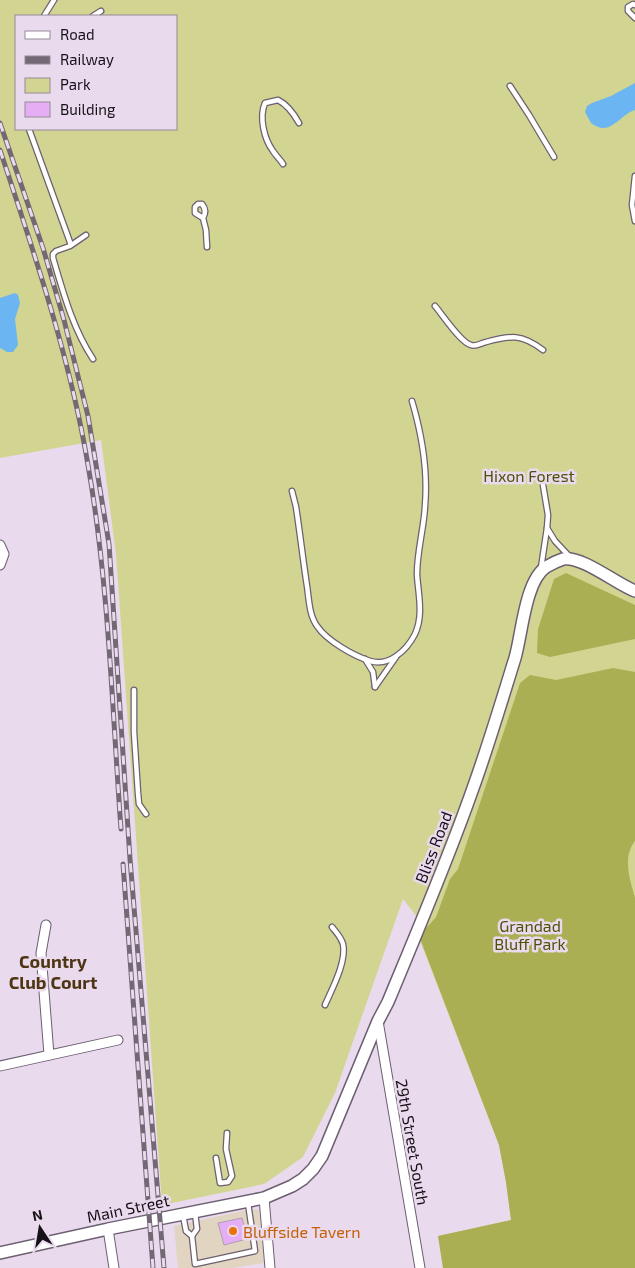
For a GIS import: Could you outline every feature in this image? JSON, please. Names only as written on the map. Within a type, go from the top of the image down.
[{"type":"street","points":[[0,545],[4,554],[0,565]]},
{"type":"street","points":[[540,572],[564,559],[574,560],[586,564],[635,591]]},
{"type":"street","name":"Bliss Road","points":[[264,1198],[303,1179],[322,1156],[378,1020],[388,1002],[472,792],[516,653],[531,588],[535,577],[540,572]]},
{"type":"street","points":[[46,925],[41,953],[49,1055]]},
{"type":"street","name":"29th Street South","points":[[378,1020],[420,1268]]},
{"type":"street","points":[[0,1066],[118,1040]]},
{"type":"street","points":[[264,1198],[270,1268]]},
{"type":"street","name":"Main Street","points":[[0,1253],[264,1198]]},
{"type":"street","points":[[108,1229],[114,1268]]},
{"type":"lane","points":[[45,15],[54,0]]},
{"type":"lane","points":[[635,5],[633,4],[628,7],[628,11],[635,18]]},
{"type":"lane","points":[[95,15],[101,11]]},
{"type":"lane","points":[[510,86],[554,157]]},
{"type":"lane","points":[[283,164],[273,151],[268,140],[262,115],[265,103],[278,100],[283,102],[291,110],[299,123]]},
{"type":"lane","points":[[29,130],[71,245]]},
{"type":"lane","points":[[635,176],[632,205],[635,221]]},
{"type":"lane","points":[[203,218],[207,247]]},
{"type":"lane","points":[[86,235],[71,245],[56,250],[53,258],[61,287],[83,343],[94,359]]},
{"type":"lane","points":[[435,306],[470,345],[474,346],[518,336],[529,340],[543,350]]},
{"type":"lane","points":[[365,659],[373,672],[375,687],[416,633],[420,618],[417,573],[425,506],[426,475],[418,422],[412,401]]},
{"type":"lane","points":[[540,572],[548,515],[543,485]]},
{"type":"lane","points":[[292,491],[314,620],[318,627],[343,648],[365,659],[377,663],[397,656]]},
{"type":"lane","points":[[547,528],[554,541],[574,560]]},
{"type":"lane","points":[[134,690],[133,711],[139,804],[146,814]]},
{"type":"lane","points":[[325,1005],[338,974],[343,951],[343,944],[332,927]]},
{"type":"lane","points":[[216,1158],[220,1183],[228,1182],[232,1176],[226,1149],[227,1133]]},
{"type":"lane","points":[[182,1214],[186,1231],[192,1236],[196,1264],[255,1251],[247,1201]]},
{"type":"lane","points":[[192,1236],[197,1229],[194,1212]]},
{"type":"shaded area","points":[[251,1209],[259,1210],[264,1263],[233,1268],[178,1268],[174,1226]]},
{"type":"green space","name":"Hixon Forest","points":[[0,0],[635,0],[635,1268],[443,1268],[438,1236],[511,1220],[499,1145],[417,933],[421,922],[403,899],[335,1093],[303,1157],[264,1184],[162,1205],[116,554],[101,440],[0,458]]},
{"type":"green space","points":[[566,573],[635,605],[635,639],[550,657],[537,653],[538,629],[554,579]]},
{"type":"green space","name":"Grandad Bluff Park","points":[[613,668],[635,672],[635,841],[629,854],[628,869],[635,898],[635,1268],[443,1268],[438,1236],[511,1220],[499,1145],[419,936],[436,917],[450,879],[458,869],[520,683],[530,675],[556,680]]},
{"type":"water","points":[[635,83],[635,110],[609,127],[598,127],[591,123],[585,112],[587,106]]},
{"type":"water","points":[[15,293],[18,295],[20,303],[15,319],[18,345],[13,352],[7,352],[0,348],[0,298]]},
{"type":"building","name":"Bluffside Tavern","points":[[242,1218],[247,1239],[224,1245],[218,1223]]},
{"type":"railway","points":[[0,123],[43,248],[64,320],[88,416],[109,544],[130,859],[164,1268]]},
{"type":"railway","points":[[0,150],[38,266],[61,345],[88,465],[101,555],[121,829]]},
{"type":"railway","points":[[123,864],[153,1268]]},
{"type":"place","name":"Bluffside Tavern","points":[[233,1231]]},
{"type":"district","name":"Country Club Court","points":[[53,971]]}]
